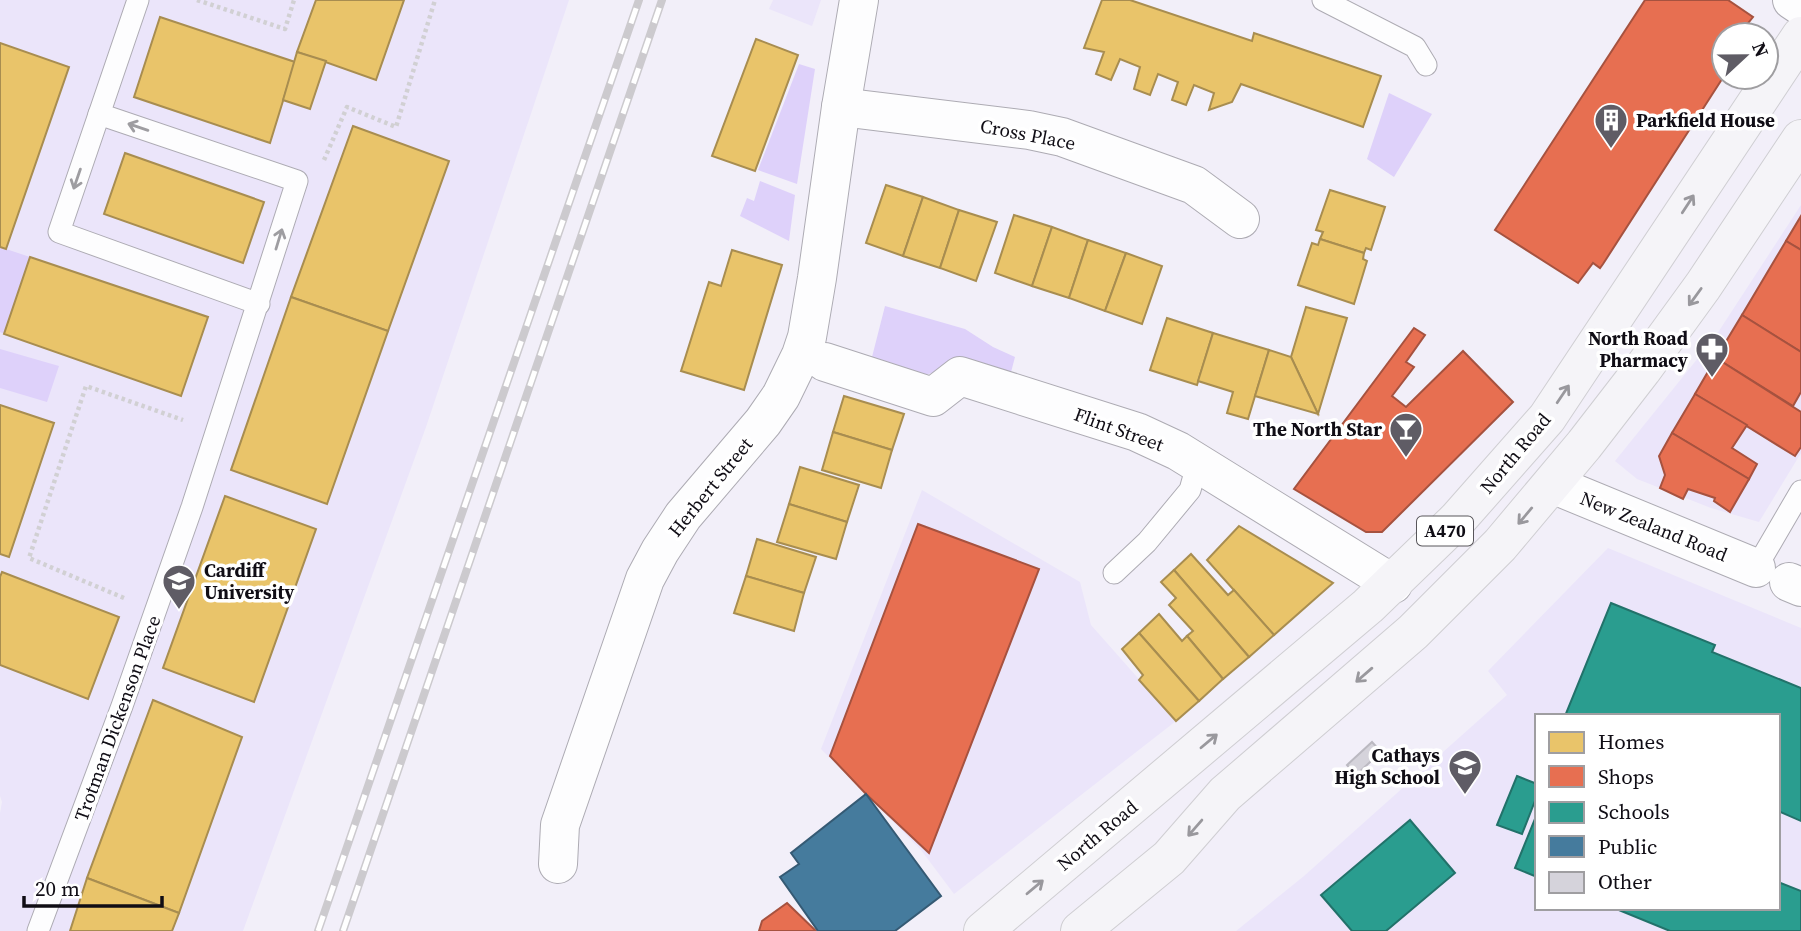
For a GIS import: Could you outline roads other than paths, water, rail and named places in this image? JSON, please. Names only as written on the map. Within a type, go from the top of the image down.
[{"type":"main road","name":"North Road","points":[[983,931],[1393,584],[1457,520],[1547,418],[1801,36]]},
{"type":"main road","name":"A470","points":[[1080,931],[1169,858],[1225,794],[1423,623],[1500,545],[1642,370],[1703,286],[1801,139]]},
{"type":"street","name":"Herbert Street","points":[[558,864],[560,825],[645,579],[683,516],[763,422],[781,396],[801,355],[807,337],[817,278],[859,0]]},
{"type":"street","points":[[1792,0],[1801,6]]},
{"type":"street","name":"Cross Place","points":[[841,107],[1029,130],[1062,137],[1194,185],[1240,219]]},
{"type":"street","name":"Flint Street","points":[[825,362],[933,397],[960,376],[1137,432],[1178,451],[1393,584]]},
{"type":"street","name":"New Zealand Road","points":[[1552,484],[1782,579]]},
{"type":"lane","points":[[138,0],[59,232],[258,304]]},
{"type":"lane","points":[[1323,0],[1415,47],[1426,65]]},
{"type":"lane","name":"Trotman Dickenson Place","points":[[38,931],[157,606],[297,181],[99,114]]},
{"type":"lane","points":[[1114,573],[1147,542],[1190,490],[1197,465]]},
{"type":"lane","points":[[1782,579],[1801,491]]},
{"type":"railway","points":[[318,931],[639,0]]},
{"type":"railway","points":[[343,931],[662,0]]},
{"type":"place","name":"Parkfield House","points":[[1611,150]]},
{"type":"place","name":"North Road Pharmacy","points":[[1712,379]]},
{"type":"place","name":"The North Star","points":[[1406,459]]},
{"type":"place","name":"Cardiff University","points":[[179,611]]},
{"type":"place","name":"Cathays High School","points":[[1465,796]]}]
